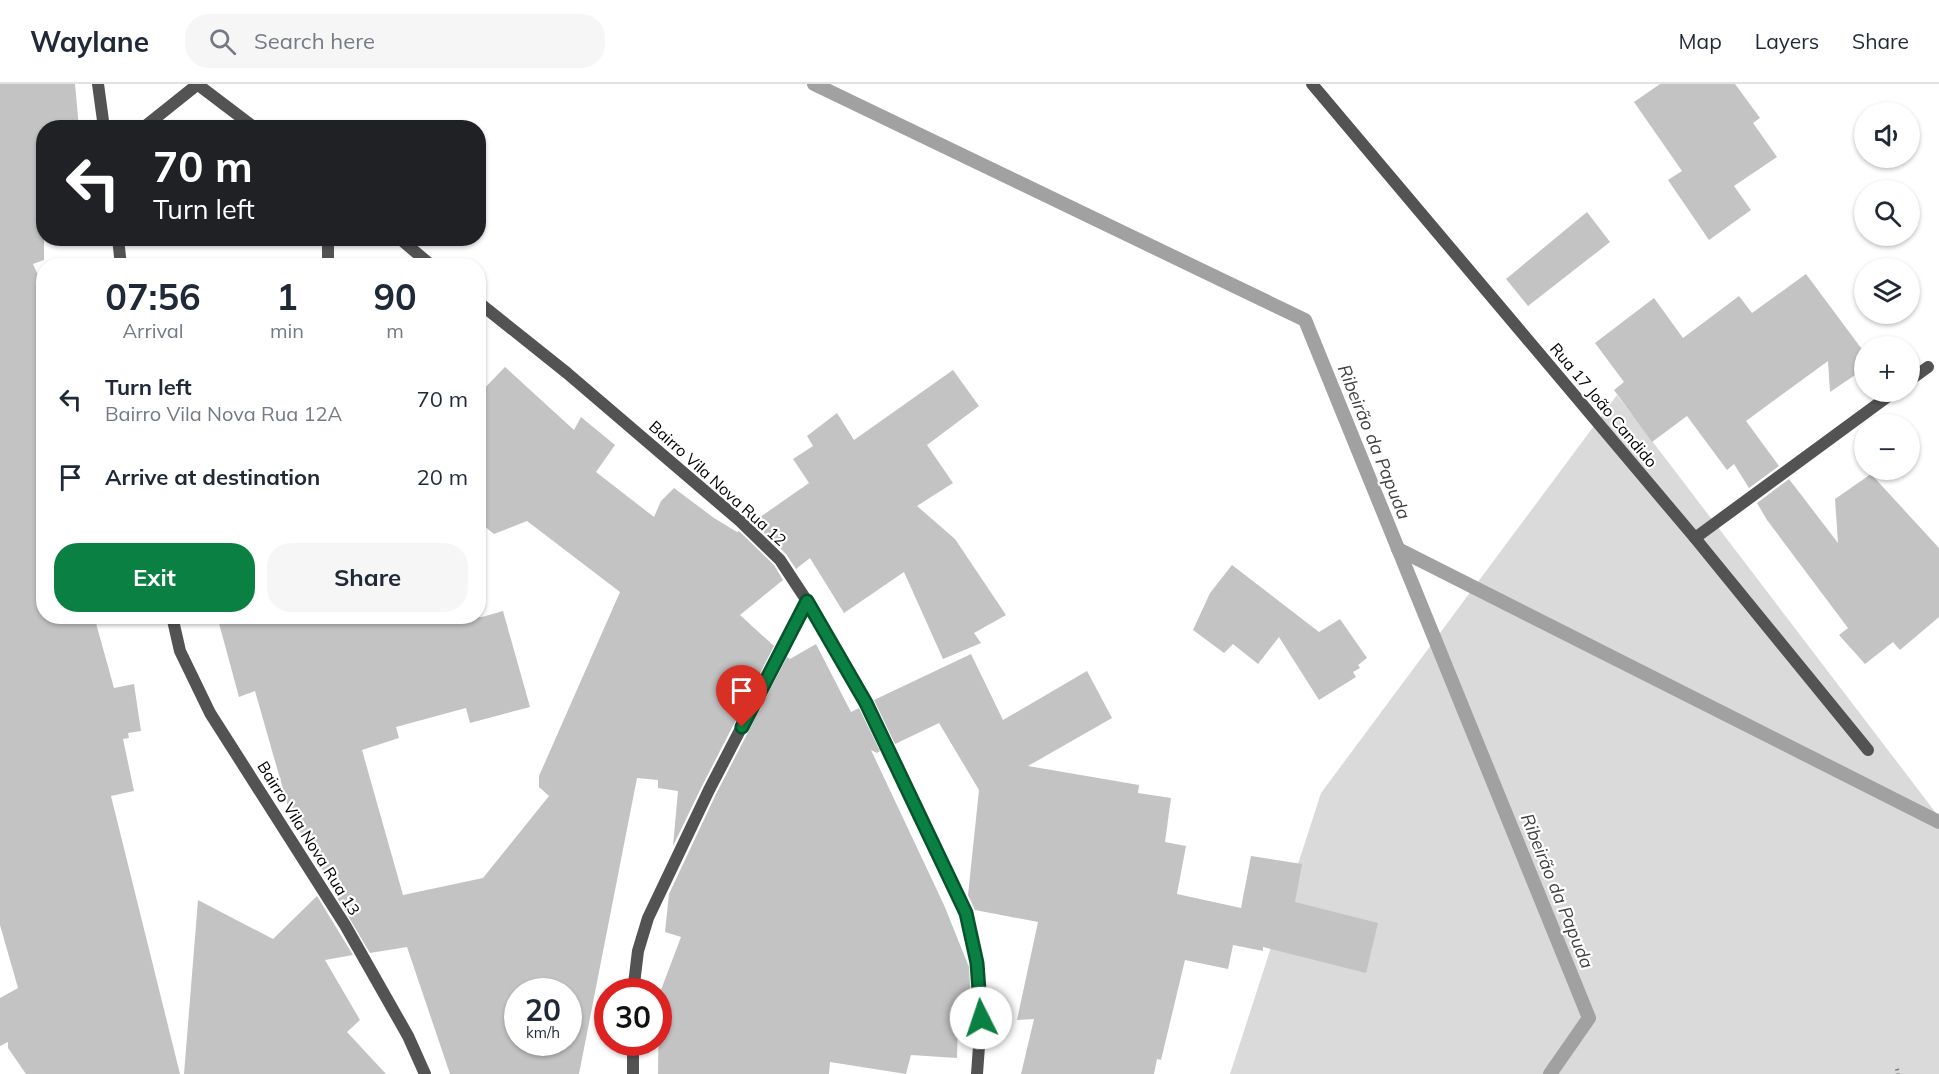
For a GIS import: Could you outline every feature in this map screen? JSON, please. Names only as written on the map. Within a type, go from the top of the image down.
[{"type":"street","points":[[98,84],[103,120]]},
{"type":"street","points":[[153,120],[198,84],[245,120]]},
{"type":"street","name":"Rua 17 João Candido","points":[[1312,84],[1695,538],[1868,750]]},
{"type":"street","points":[[408,246],[423,258]]},
{"type":"street","name":"Bairro Vila Nova Rua 12","points":[[486,308],[567,373],[740,521],[780,560],[807,601],[866,703],[966,913],[978,974],[981,1018],[977,1074]]},
{"type":"street","points":[[1920,373],[1928,367]]},
{"type":"street","points":[[1695,538],[1880,402]]},
{"type":"street","points":[[635,978],[638,951],[648,918],[709,790],[807,601]]},
{"type":"street","name":"Bairro Vila Nova Rua 13","points":[[174,624],[180,651],[210,713],[345,925],[408,1036],[425,1074]]},
{"type":"street","points":[[633,1056],[633,1074]]},
{"type":"shaded area","points":[[1617,395],[1939,817],[1939,1074],[1230,1074],[1321,793]]},
{"type":"building","points":[[0,84],[75,84],[78,120],[36,120],[36,246],[44,246],[44,258],[36,258],[36,263],[33,264],[36,271],[36,624],[96,624],[114,688],[134,684],[141,731],[128,733],[129,738],[123,739],[134,791],[111,796],[180,1074],[26,1074],[8,1048],[8,1042],[0,1046],[0,998],[18,988],[0,925]]},
{"type":"building","points":[[1660,84],[1735,84],[1760,118],[1753,123],[1777,157],[1734,186],[1751,210],[1709,240],[1668,180],[1682,171],[1634,102]]},
{"type":"building","points":[[1587,212],[1610,242],[1528,306],[1506,279]]},
{"type":"building","points":[[1806,274],[1854,339],[1854,376],[1830,392],[1828,361],[1746,421],[1779,466],[1749,488],[1734,464],[1727,470],[1687,416],[1652,442],[1614,390],[1624,382],[1595,343],[1654,298],[1683,338],[1739,296],[1752,313]]},
{"type":"building","points":[[505,367],[574,430],[581,417],[615,445],[596,472],[654,517],[661,501],[674,488],[714,518],[737,532],[739,531],[774,565],[783,580],[740,615],[774,646],[673,846],[678,791],[658,788],[658,780],[637,778],[598,978],[594,978],[594,997],[579,1074],[450,1074],[407,947],[370,953],[291,817],[255,691],[239,697],[219,624],[486,624],[486,616],[503,611],[530,707],[470,723],[466,708],[396,727],[399,738],[362,750],[403,895],[483,878],[549,796],[539,787],[539,776],[620,592],[527,521],[494,534],[486,528],[486,387]]},
{"type":"building","points":[[953,370],[979,406],[927,445],[953,483],[917,506],[955,539],[1006,615],[974,633],[981,643],[943,659],[904,572],[844,613],[810,558],[796,569],[786,554],[753,522],[809,483],[793,459],[813,446],[807,436],[837,413],[854,440]]},
{"type":"building","points":[[1789,479],[1838,543],[1835,499],[1862,480],[1877,480],[1939,548],[1939,617],[1900,650],[1893,642],[1865,664],[1839,635],[1848,628],[1767,520],[1757,503]]},
{"type":"building","points":[[1232,565],[1319,632],[1340,619],[1367,658],[1358,665],[1360,668],[1353,672],[1356,677],[1319,700],[1279,637],[1258,664],[1233,644],[1224,653],[1193,630],[1210,593]]},
{"type":"building","points":[[816,644],[851,712],[859,708],[880,751],[877,753],[871,750],[944,905],[969,967],[972,1022],[958,1023],[957,1058],[911,1055],[906,1074],[830,1062],[829,1074],[658,1074],[658,1056],[672,1056],[672,978],[665,978],[681,937],[665,932],[669,894],[716,794],[787,657],[790,659]]},
{"type":"building","points":[[971,654],[1003,720],[1087,671],[1112,718],[1028,766],[1139,785],[1138,793],[1171,798],[1165,842],[1186,846],[1177,894],[1241,908],[1251,856],[1302,864],[1295,902],[1378,923],[1366,973],[1263,947],[1263,951],[1233,945],[1228,969],[1185,960],[1161,1060],[1157,1059],[1154,1074],[1021,1074],[1034,1019],[1017,1020],[1038,922],[975,910],[968,895],[979,790],[939,723],[895,744],[874,700]]},
{"type":"building","points":[[317,896],[353,955],[325,960],[360,1020],[347,1032],[386,1074],[184,1074],[198,900],[273,939]]},
{"type":"waterway","name":"Ribeirão da Papuda","points":[[814,84],[1305,320],[1589,1018],[1550,1074]]},
{"type":"waterway","points":[[1398,549],[1939,822]]},
{"type":"route","points":[[742,727],[807,601],[866,703],[966,913],[977,963],[981,1018]]}]
